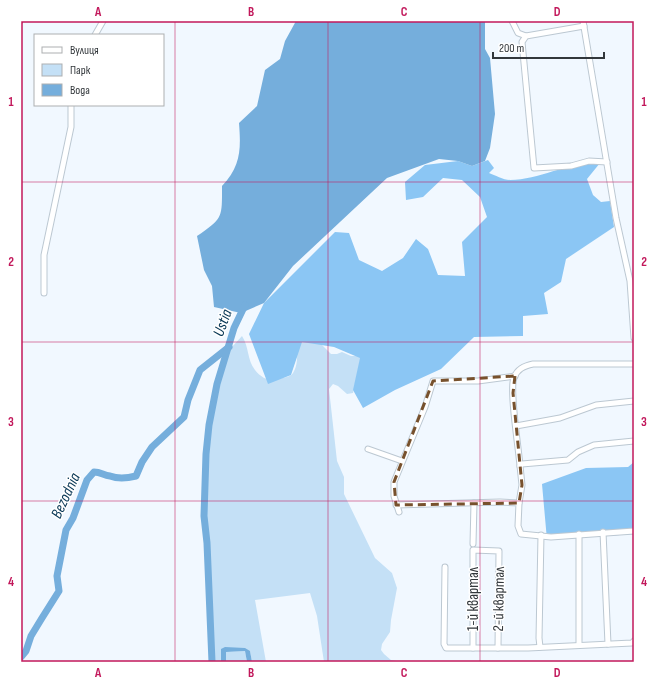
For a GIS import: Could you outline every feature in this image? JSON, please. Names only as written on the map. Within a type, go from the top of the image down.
[{"type":"street","points":[[96,34],[103,21]]},
{"type":"street","points":[[512,21],[518,33],[526,36],[584,24],[616,218],[630,281],[634,338]]},
{"type":"street","points":[[526,36],[522,42],[534,168],[572,166],[589,161],[607,162]]},
{"type":"street","points":[[44,292],[44,256],[71,127],[71,106]]},
{"type":"street","points":[[634,364],[533,364],[525,366],[517,371],[513,380],[522,485],[519,503],[520,533],[551,537],[603,532],[634,531]]},
{"type":"street","points":[[399,512],[394,496],[394,482],[425,407],[433,381],[478,380],[515,376]]},
{"type":"street","points":[[516,426],[560,418],[596,405],[634,402]]},
{"type":"street","points":[[520,466],[525,463],[568,460],[578,452],[594,446],[634,441]]},
{"type":"street","points":[[368,449],[402,461]]},
{"type":"street","name":"1-й квартал","points":[[445,567],[445,646],[446,648],[473,648],[474,503]]},
{"type":"street","points":[[396,505],[519,503]]},
{"type":"street","points":[[603,532],[608,644]]},
{"type":"street","points":[[579,534],[579,645]]},
{"type":"street","points":[[540,536],[540,648]]},
{"type":"street","name":"2-й квартал","points":[[473,547],[499,551],[498,648]]},
{"type":"street","points":[[473,648],[540,648],[632,643]]},
{"type":"highlighted area","points":[[515,376],[513,393],[522,485],[519,503],[396,505],[394,482],[433,381]]},
{"type":"green space","points":[[242,336],[246,344],[252,366],[259,374],[267,379],[284,378],[293,373],[297,361],[296,340],[315,338],[331,354],[342,352],[351,356],[361,356],[353,393],[347,394],[338,386],[333,384],[329,389],[337,461],[344,477],[344,494],[375,558],[392,573],[397,588],[390,632],[382,644],[381,650],[391,660],[403,662],[324,662],[317,616],[310,593],[255,600],[266,662],[252,662],[250,651],[221,649],[221,662],[213,662],[205,489],[212,424],[219,385],[231,348]]},
{"type":"green space","points":[[245,651],[247,662],[226,662],[226,652]]},
{"type":"shaded area","points":[[488,160],[494,168],[489,173],[507,180],[532,177],[578,165],[600,163],[587,179],[593,195],[601,202],[610,201],[614,227],[566,259],[561,282],[544,293],[548,314],[523,316],[523,336],[474,337],[441,369],[395,390],[363,408],[353,390],[360,358],[334,347],[302,342],[291,375],[268,384],[249,334],[264,303],[335,232],[349,233],[359,260],[382,271],[403,258],[416,239],[428,249],[438,275],[465,276],[462,242],[487,217],[480,197],[462,180],[443,178],[423,197],[406,200],[405,182],[425,165],[458,161],[472,166]]},
{"type":"shaded area","points":[[634,462],[634,534],[547,540],[542,484],[586,468],[628,467]]},
{"type":"water","points":[[296,21],[485,21],[485,49],[490,58],[495,114],[490,148],[485,161],[472,166],[458,161],[439,159],[387,178],[293,266],[264,303],[241,313],[214,307],[212,286],[204,270],[197,236],[212,225],[219,216],[222,205],[222,186],[233,171],[240,149],[239,123],[257,106],[265,70],[280,59],[285,41]]},
{"type":"water","points":[[225,647],[245,648],[250,651],[252,662],[247,662],[245,651],[226,652],[226,662],[221,662],[221,649]]},
{"type":"waterway","name":"Ustia","points":[[212,662],[207,543],[204,516],[206,454],[209,425],[217,384],[234,328],[245,305]]},
{"type":"waterway","name":"Bezodnia","points":[[21,657],[26,651],[31,636],[59,591],[57,576],[66,530],[73,518],[87,480],[94,472],[116,478],[136,476],[142,462],[152,447],[184,417],[188,400],[200,370],[229,347]]}]
